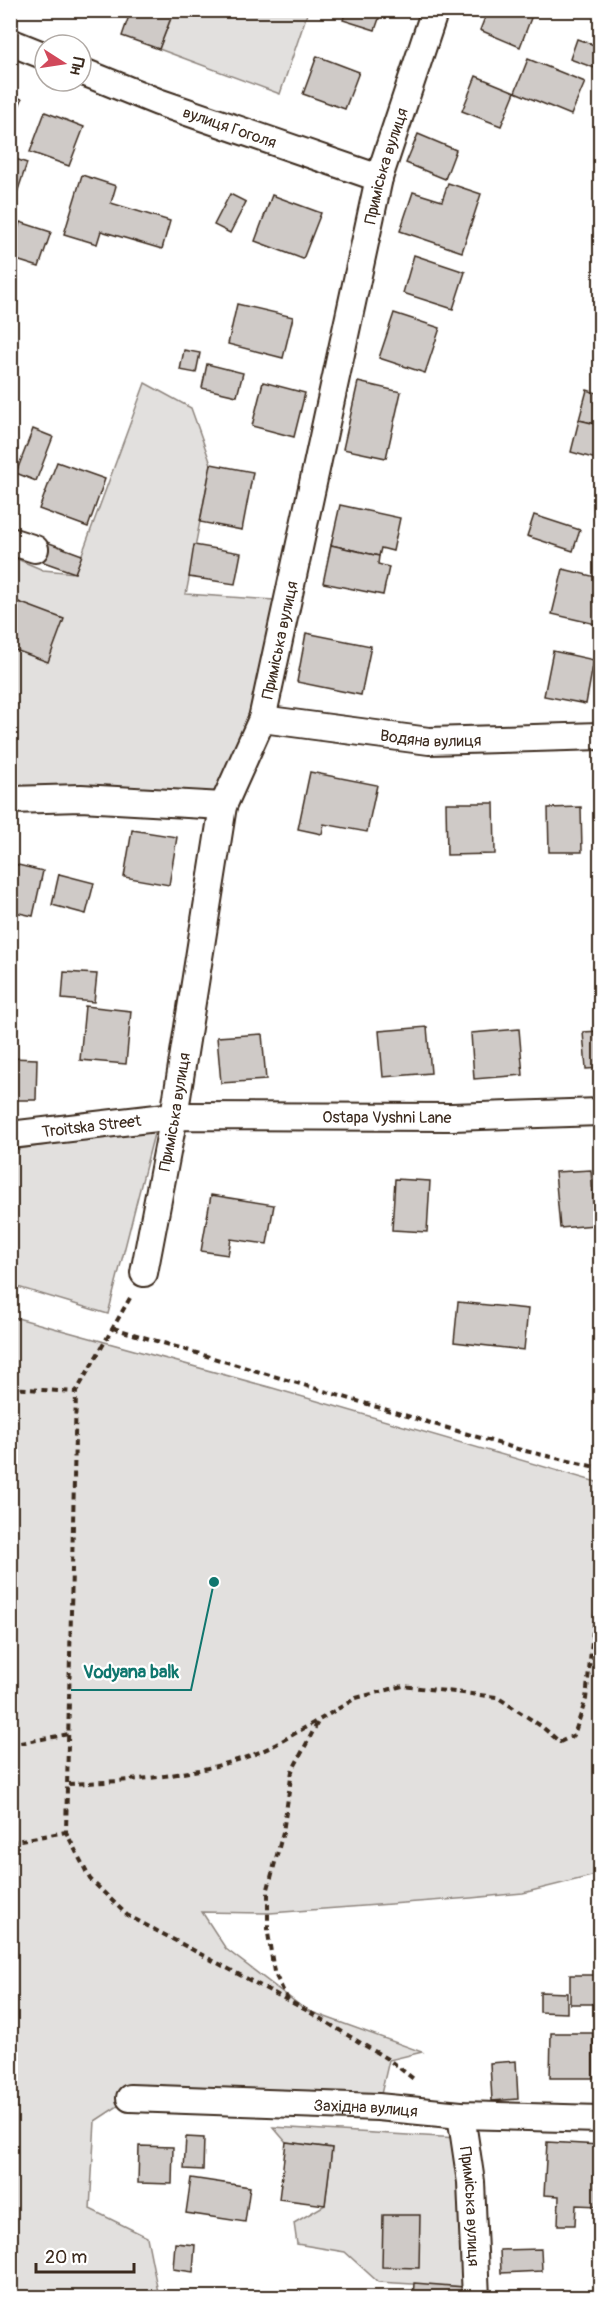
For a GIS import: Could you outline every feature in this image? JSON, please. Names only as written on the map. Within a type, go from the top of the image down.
[{"type":"street","name":"Приміська вулиця","points":[[144,1273],[174,1116],[223,806],[262,719],[379,178],[435,10]]},
{"type":"street","points":[[10,42],[33,51]]},
{"type":"street","name":"вулиця Гоголя","points":[[93,76],[158,102],[379,178]]},
{"type":"street","points":[[10,541],[35,549]]},
{"type":"street","name":"Водяна вулиця","points":[[262,719],[429,741],[600,736]]},
{"type":"street","points":[[10,800],[81,798],[223,806]]},
{"type":"street","name":"Ostapa Vyshni Lane","points":[[174,1116],[452,1117],[600,1112]]},
{"type":"street","name":"Troitska Street","points":[[10,1135],[174,1116]]},
{"type":"street","name":"Західна вулиця","points":[[130,2098],[378,2107],[461,2115],[600,2119]]},
{"type":"street","name":"Приміська вулиця","points":[[461,2115],[471,2182],[476,2298]]},
{"type":"path","points":[[144,1273],[76,1392],[66,1832],[90,1879],[127,1915],[288,2001],[389,2060],[416,2081]]},
{"type":"path","points":[[113,1328],[520,1450],[600,1468]]},
{"type":"path","points":[[10,1388],[76,1392]]},
{"type":"path","points":[[68,1784],[161,1777],[207,1768],[260,1751],[356,1698],[403,1686],[497,1697],[541,1726],[560,1743],[574,1735],[586,1699],[600,1591]]},
{"type":"path","points":[[288,2001],[274,1972],[268,1933],[268,1889],[283,1832],[292,1771],[319,1720]]},
{"type":"path","points":[[10,1745],[69,1734]]},
{"type":"path","points":[[10,1842],[66,1832]]},
{"type":"shaded area","points":[[174,11],[308,11],[280,94],[159,49]]},
{"type":"shaded area","points":[[145,383],[191,408],[211,464],[186,594],[274,600],[253,715],[214,798],[11,790],[10,556],[43,570],[75,573]]},
{"type":"shaded area","points":[[155,1130],[108,1314],[11,1285],[10,1150]]},
{"type":"shaded area","points":[[10,1316],[269,1387],[600,1483],[600,1874],[523,1893],[471,1898],[270,1913],[202,1912],[226,1949],[306,2010],[422,2052],[389,2060],[378,2107],[130,2098],[95,2121],[90,2209],[147,2237],[159,2297],[11,2297]]},
{"type":"shaded area","points":[[273,2127],[458,2138],[464,2287],[378,2282],[345,2252],[297,2244],[294,2223],[325,2205],[332,2148],[286,2142]]},
{"type":"building","points":[[62,10],[77,10],[75,15]]},
{"type":"building","points":[[131,10],[174,10],[159,49],[122,36]]},
{"type":"building","points":[[346,10],[382,10],[375,30],[343,20]]},
{"type":"building","points":[[488,10],[534,10],[520,47],[480,30]]},
{"type":"building","points":[[577,39],[600,47],[600,70],[570,59]]},
{"type":"building","points":[[317,56],[359,72],[345,109],[303,94]]},
{"type":"building","points":[[528,59],[585,82],[571,115],[515,92]]},
{"type":"building","points":[[476,76],[515,92],[501,126],[462,111]]},
{"type":"building","points":[[10,95],[22,99],[10,130]]},
{"type":"building","points":[[45,112],[84,127],[69,166],[30,152]]},
{"type":"building","points":[[418,134],[456,150],[445,179],[406,163]]},
{"type":"building","points":[[10,157],[27,163],[16,196],[10,194]]},
{"type":"building","points":[[82,175],[116,186],[111,203],[170,221],[162,249],[101,231],[97,244],[64,234]]},
{"type":"building","points":[[448,183],[481,194],[462,252],[400,231],[413,192],[442,201]]},
{"type":"building","points":[[230,194],[246,202],[230,233],[214,225]]},
{"type":"building","points":[[272,195],[321,213],[303,259],[255,241]]},
{"type":"building","points":[[20,222],[51,232],[39,267],[10,258]]},
{"type":"building","points":[[414,255],[465,272],[453,309],[403,293]]},
{"type":"building","points":[[237,304],[293,317],[283,358],[228,344]]},
{"type":"building","points":[[394,313],[440,328],[425,373],[379,358]]},
{"type":"building","points":[[184,350],[200,353],[196,373],[180,370]]},
{"type":"building","points":[[207,364],[243,373],[237,396],[202,388]]},
{"type":"building","points":[[263,382],[305,393],[294,437],[252,426]]},
{"type":"building","points":[[358,382],[401,392],[386,458],[343,449]]},
{"type":"building","points":[[587,390],[600,394],[600,425],[579,420]]},
{"type":"building","points":[[579,420],[600,425],[600,460],[571,452]]},
{"type":"building","points":[[33,429],[53,437],[36,481],[16,473]]},
{"type":"building","points":[[10,445],[17,448],[10,465]]},
{"type":"building","points":[[57,462],[105,479],[88,527],[39,509]]},
{"type":"building","points":[[211,464],[253,472],[242,530],[200,522]]},
{"type":"building","points":[[340,505],[400,518],[393,551],[381,548],[379,556],[331,545]]},
{"type":"building","points":[[534,515],[580,530],[573,551],[527,536]]},
{"type":"building","points":[[44,541],[82,555],[75,573],[38,560]]},
{"type":"building","points":[[194,545],[241,553],[235,584],[189,577]]},
{"type":"building","points":[[331,545],[379,556],[378,564],[389,567],[383,595],[323,583]]},
{"type":"building","points":[[563,569],[600,578],[600,625],[552,614]]},
{"type":"building","points":[[16,601],[64,619],[48,662],[10,648],[10,616]]},
{"type":"building","points":[[306,633],[371,646],[361,695],[297,682]]},
{"type":"building","points":[[553,651],[594,660],[586,704],[544,696]]},
{"type":"building","points":[[310,772],[377,785],[367,832],[324,824],[322,834],[298,829]]},
{"type":"building","points":[[446,803],[494,803],[495,854],[447,855]]},
{"type":"building","points":[[581,807],[582,852],[549,852],[548,808]]},
{"type":"building","points":[[132,830],[177,837],[169,885],[124,877]]},
{"type":"building","points":[[10,863],[43,871],[33,916],[10,911]]},
{"type":"building","points":[[59,874],[94,883],[86,914],[52,905]]},
{"type":"building","points":[[64,972],[97,974],[94,1002],[62,999]]},
{"type":"building","points":[[85,1006],[131,1011],[126,1064],[80,1060]]},
{"type":"building","points":[[427,1027],[431,1073],[383,1077],[379,1031]]},
{"type":"building","points":[[519,1029],[523,1075],[474,1079],[471,1033]]},
{"type":"building","points":[[600,1031],[600,1068],[586,1069],[583,1032]]},
{"type":"building","points":[[262,1034],[266,1080],[221,1083],[217,1037]]},
{"type":"building","points":[[10,1058],[37,1059],[36,1100],[10,1100]]},
{"type":"building","points":[[591,1170],[595,1225],[560,1228],[555,1172]]},
{"type":"building","points":[[395,1179],[430,1181],[427,1232],[392,1230]]},
{"type":"building","points":[[211,1195],[274,1205],[267,1244],[231,1239],[228,1255],[201,1251]]},
{"type":"building","points":[[458,1302],[528,1309],[524,1350],[454,1342]]},
{"type":"building","points":[[570,1975],[600,1975],[600,2004],[570,2004]]},
{"type":"building","points":[[540,1992],[567,1993],[567,2013],[540,2012]]},
{"type":"building","points":[[551,2033],[593,2033],[593,2078],[550,2078]]},
{"type":"building","points":[[516,2061],[518,2099],[492,2101],[490,2063]]},
{"type":"building","points":[[186,2137],[204,2138],[203,2170],[184,2169]]},
{"type":"building","points":[[286,2142],[332,2148],[325,2205],[279,2199]]},
{"type":"building","points":[[547,2142],[600,2145],[600,2206],[576,2205],[575,2225],[558,2225],[559,2196],[544,2195]]},
{"type":"building","points":[[139,2146],[173,2147],[172,2184],[138,2183]]},
{"type":"building","points":[[191,2178],[250,2187],[245,2222],[186,2213]]},
{"type":"building","points":[[383,2215],[420,2215],[419,2268],[382,2267]]},
{"type":"building","points":[[598,2221],[600,2221],[600,2257],[598,2257]]},
{"type":"building","points":[[175,2243],[195,2245],[193,2272],[173,2269]]},
{"type":"building","points":[[541,2249],[542,2271],[501,2273],[500,2250]]},
{"type":"building","points":[[414,2283],[464,2287],[463,2298],[413,2298]]},
{"type":"place","name":"Vodyana balk","points":[[214,1582]]}]
